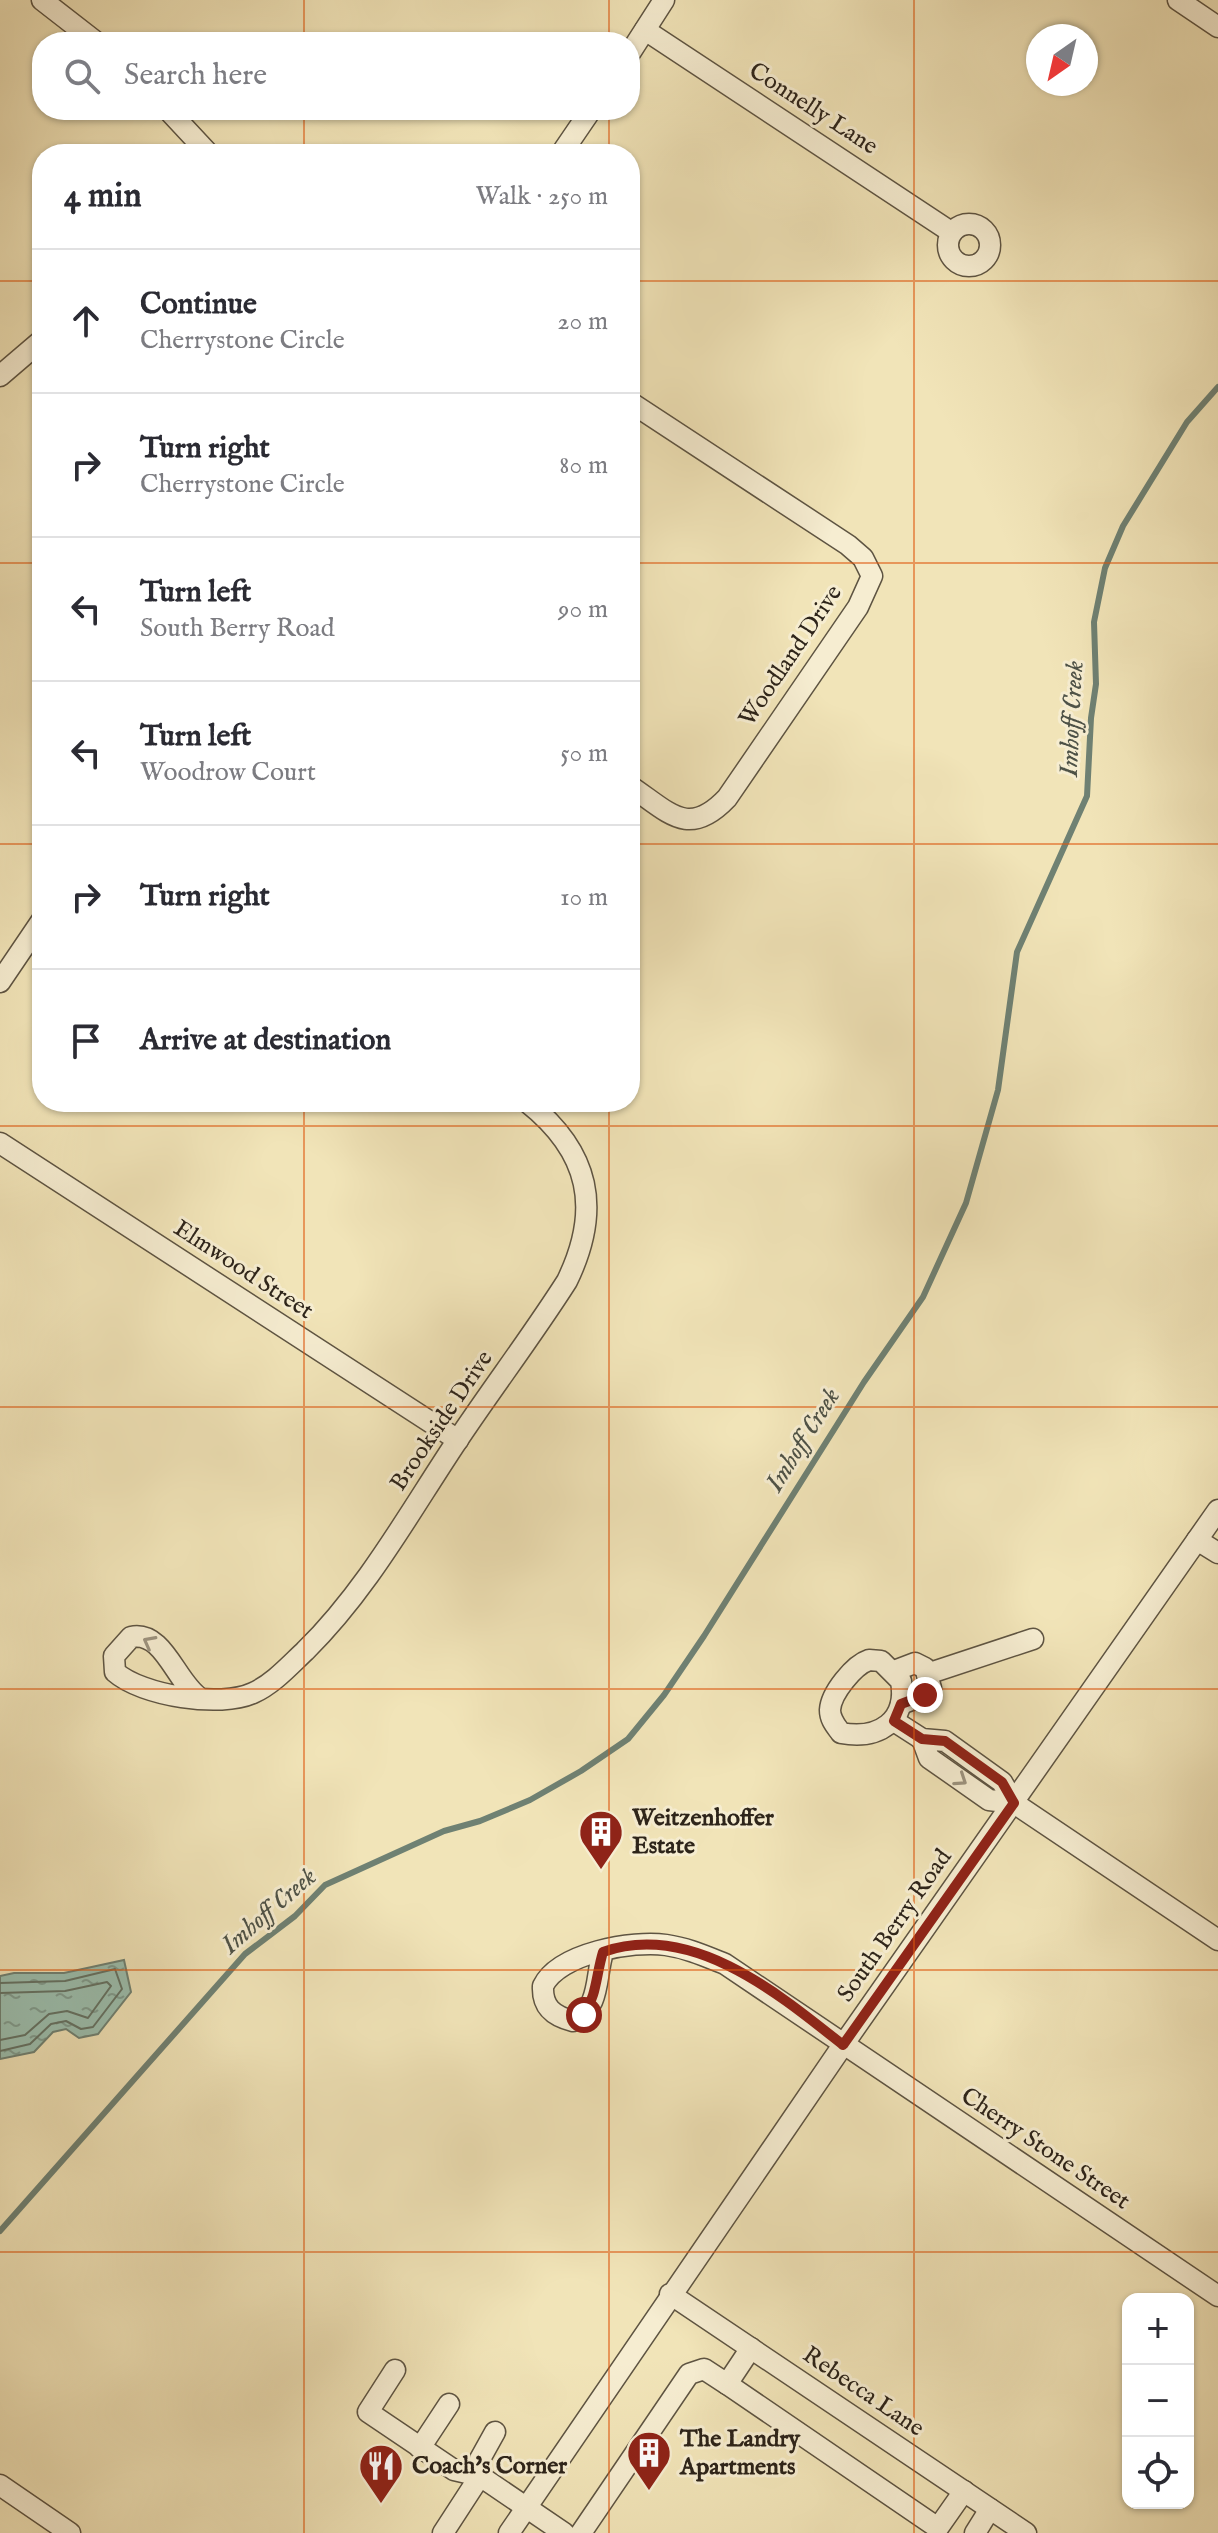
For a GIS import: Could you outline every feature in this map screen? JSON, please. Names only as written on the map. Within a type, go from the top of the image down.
[{"type":"street","points":[[42,0],[83,32]]},
{"type":"street","points":[[640,38],[664,0]]},
{"type":"street","points":[[1178,0],[1218,27]]},
{"type":"street","name":"Connelly Lane","points":[[645,30],[951,232]]},
{"type":"street","points":[[177,120],[200,144]]},
{"type":"street","points":[[568,144],[584,120]]},
{"type":"street","points":[[0,376],[32,349]]},
{"type":"street","name":"Woodland Drive","points":[[640,409],[848,545],[863,558],[872,576],[858,607],[727,798],[711,814],[694,821],[682,819],[640,792]]},
{"type":"street","points":[[0,982],[32,935]]},
{"type":"street","name":"Brookside Drive","points":[[200,1698],[236,1700],[256,1692],[311,1645],[367,1580],[567,1281],[586,1233],[588,1196],[565,1138],[538,1112]]},
{"type":"street","name":"Elmwood Street","points":[[0,1143],[458,1440]]},
{"type":"street","name":"South Berry Road","points":[[509,2533],[670,2294],[1218,1510]]},
{"type":"street","points":[[1197,1540],[1218,1553]]},
{"type":"street","points":[[927,1674],[1033,1639]]},
{"type":"street","points":[[894,1671],[915,1663],[925,1668],[931,1688],[898,1712],[883,1731],[858,1736],[841,1733],[832,1721],[830,1707],[859,1664],[881,1661],[901,1681],[898,1712],[922,1739],[945,1741],[1002,1782],[1014,1803],[1218,1940]]},
{"type":"street","name":"Cherry Stone Street","points":[[603,1952],[638,1943],[691,1950],[758,1984],[843,2045],[1218,2296]]},
{"type":"street","name":"Rebecca Lane","points":[[670,2294],[1026,2533]]},
{"type":"street","points":[[727,2384],[751,2348]]},
{"type":"street","points":[[581,2533],[689,2374],[704,2369],[938,2528],[964,2491]]},
{"type":"street","points":[[395,2370],[368,2412],[454,2470],[480,2476],[564,2533]]},
{"type":"street","points":[[420,2448],[449,2404]]},
{"type":"street","points":[[443,2533],[480,2476],[480,2459],[495,2432]]},
{"type":"street","points":[[0,2485],[70,2533]]},
{"type":"street","points":[[975,2533],[990,2509]]},
{"type":"water","points":[[124,1960],[131,1992],[98,2034],[79,2038],[66,2029],[53,2032],[34,2052],[0,2059],[0,1976],[64,1973]]},
{"type":"waterway","name":"Imhoff Creek","points":[[0,2231],[245,1954],[295,1916],[325,1885],[444,1831],[480,1821],[530,1800],[581,1771],[628,1739],[664,1695],[704,1636],[864,1382],[923,1297],[966,1203],[998,1090],[1017,952],[1087,796],[1096,684],[1094,622],[1105,568],[1123,526],[1187,422],[1218,387]]},
{"type":"place","name":"Weitzenhoffer Estate","points":[[601,1871]]},
{"type":"place","name":"The Landry Apartments","points":[[649,2492]]},
{"type":"place","name":"Coach's Corner","points":[[381,2505]]},
{"type":"route","points":[[584,2015],[597,1990],[597,1972],[603,1952],[638,1943],[664,1944],[691,1950],[725,1964],[843,2045],[1014,1803],[1002,1782],[945,1741],[922,1739],[894,1721],[901,1704],[925,1695]]}]
